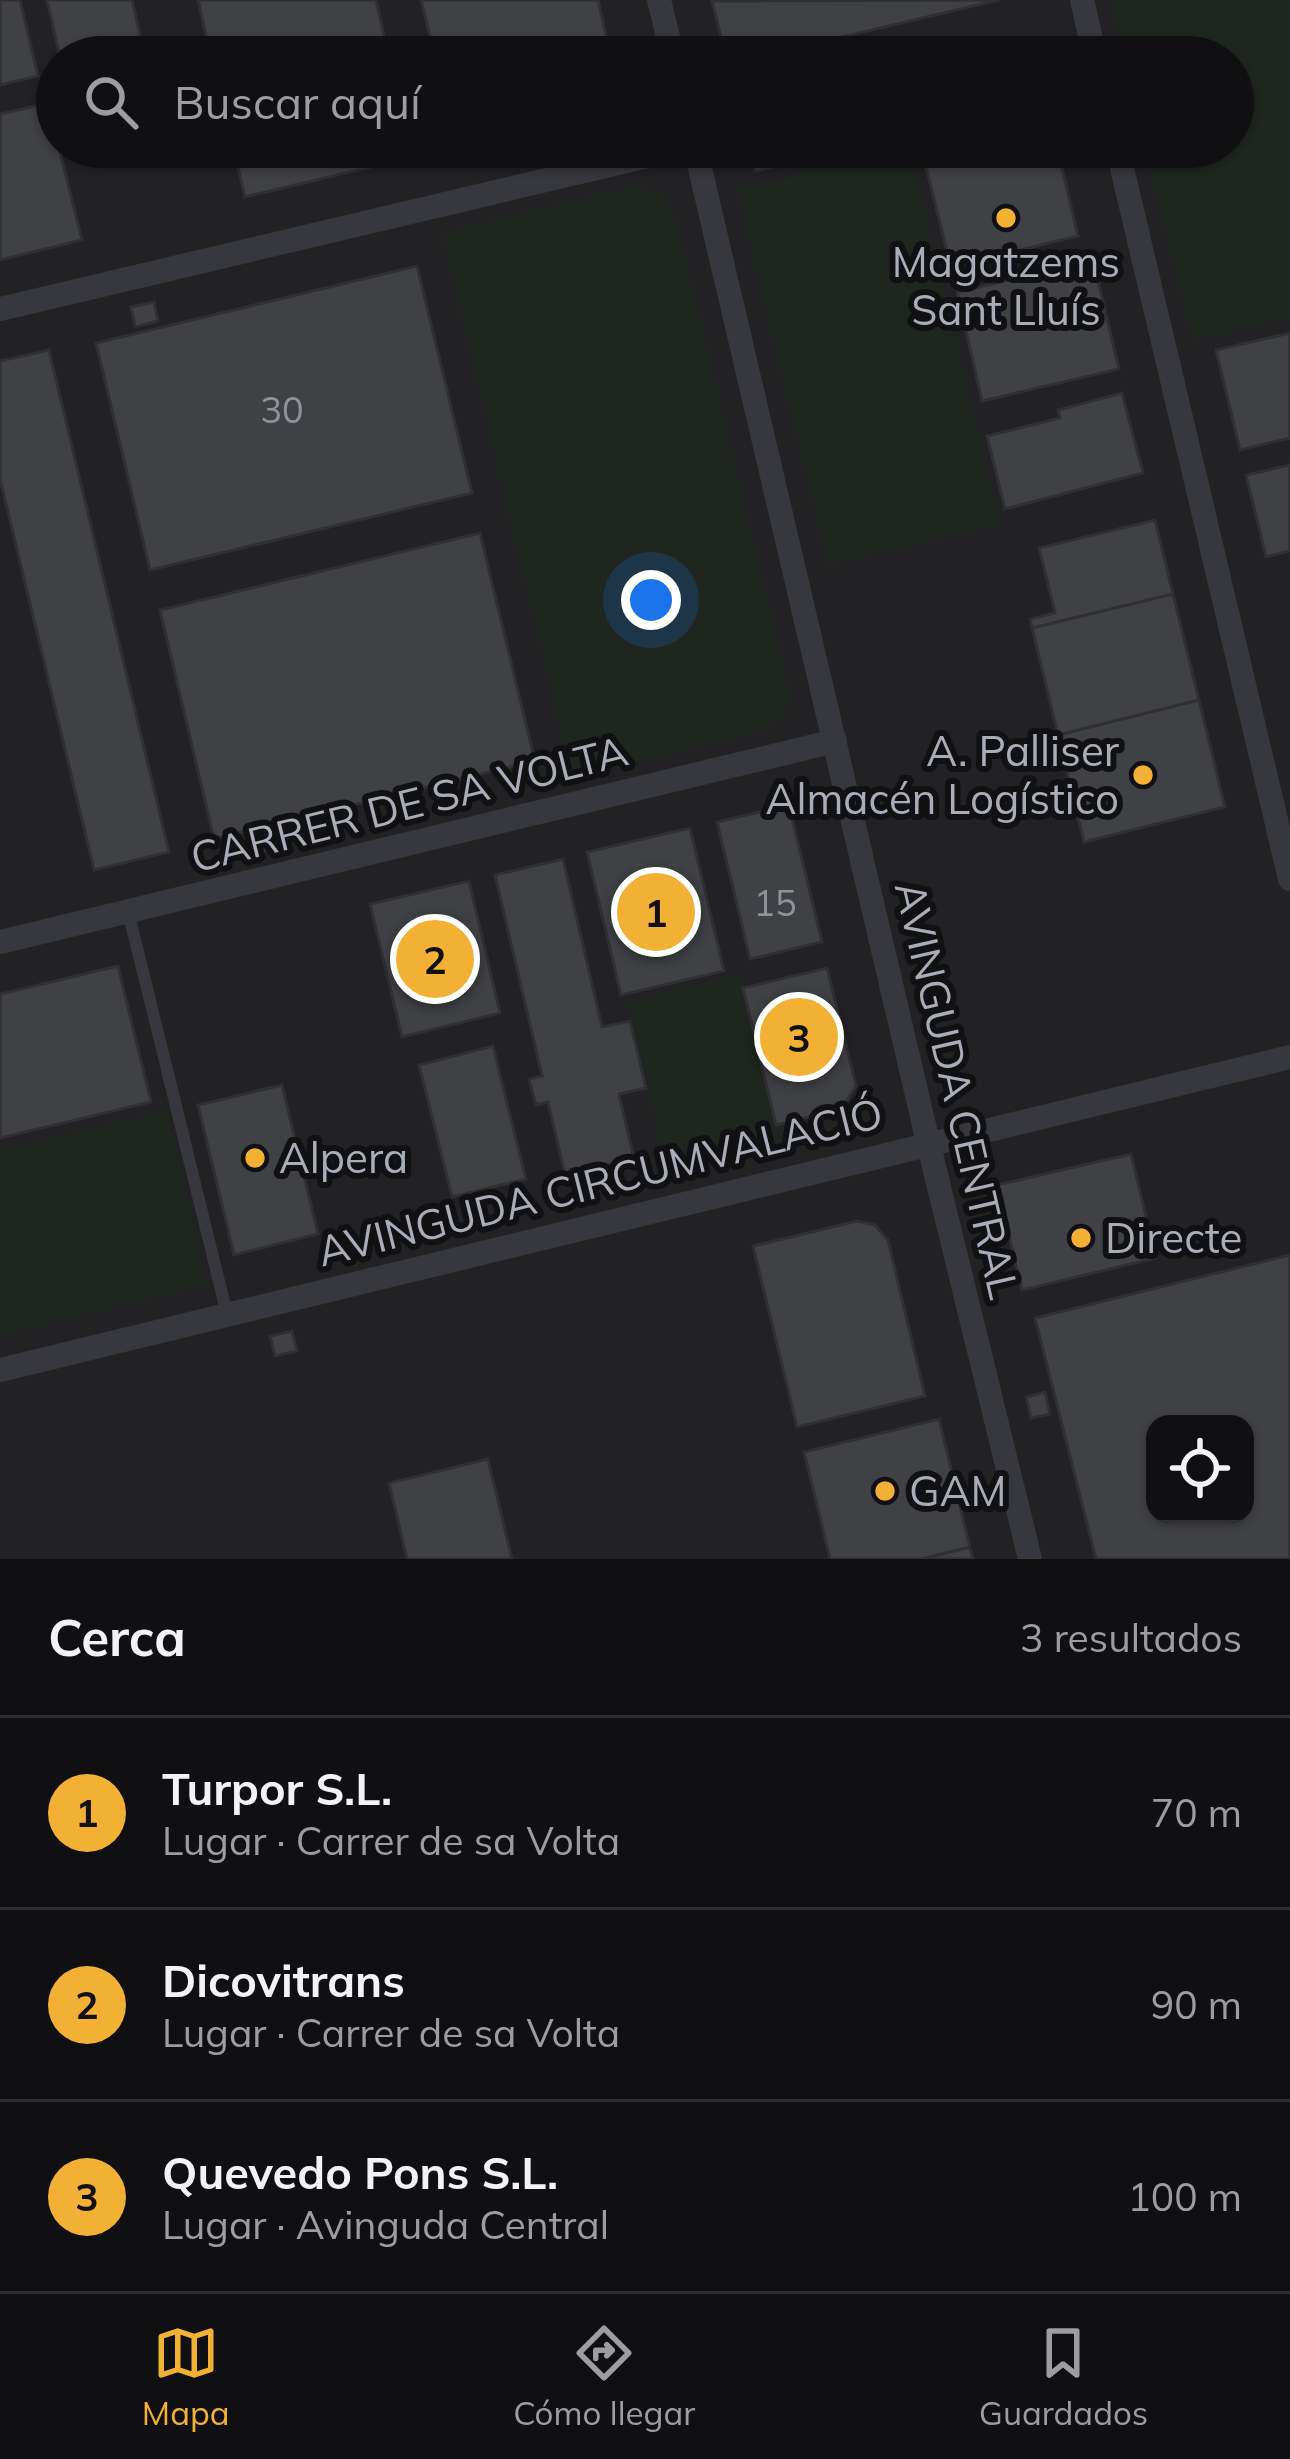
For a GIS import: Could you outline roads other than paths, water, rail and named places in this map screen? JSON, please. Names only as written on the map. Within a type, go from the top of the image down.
[{"type":"street","points":[[659,0],[668,36]]},
{"type":"street","points":[[1082,0],[1090,36]]},
{"type":"street","points":[[0,310],[602,168]]},
{"type":"street","name":"AVINGUDA CENTRAL","points":[[696,168],[1030,1559]]},
{"type":"street","points":[[1122,168],[1290,879]]},
{"type":"street","name":"CARRER DE SA VOLTA","points":[[0,942],[835,741]]},
{"type":"street","name":"AVINGUDA CIRCUMVALACIÓ","points":[[0,1370],[1290,1057]]},
{"type":"lane","points":[[128,911],[227,1314]]},
{"type":"place","name":"Magatzems Sant Lluís","points":[[1006,218]]},
{"type":"place","name":"A. Palliser Almacén Logístico","points":[[1143,775]]},
{"type":"place","name":"Turpor S.L.","points":[[656,912]]},
{"type":"place","name":"Dicovitrans","points":[[435,959]]},
{"type":"place","name":"Quevedo Pons S.L.","points":[[799,1037]]},
{"type":"place","name":"Alpera","points":[[255,1158]]},
{"type":"place","name":"Directe","points":[[1081,1238]]},
{"type":"place","name":"GAM","points":[[885,1491]]}]
